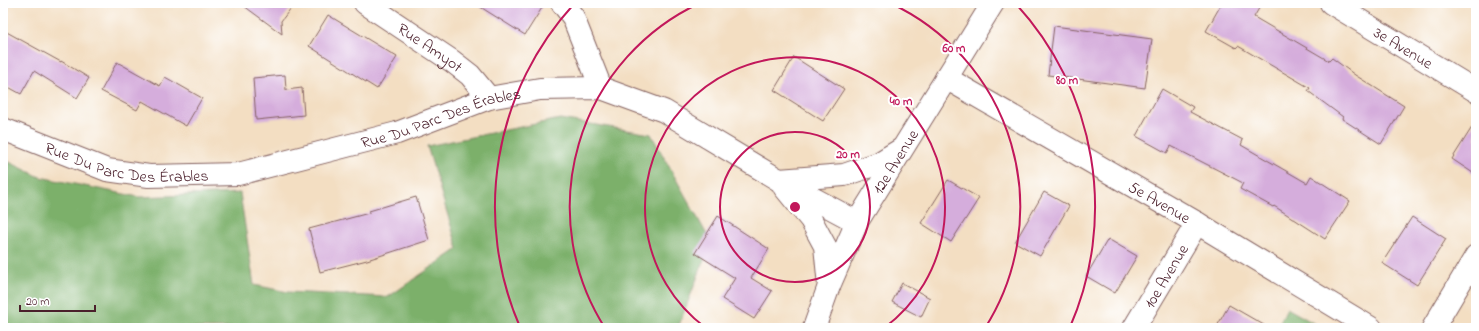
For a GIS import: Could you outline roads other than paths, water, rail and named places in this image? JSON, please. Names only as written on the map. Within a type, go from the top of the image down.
[{"type":"street","name":"Rue Amyot","points":[[365,3],[452,61],[470,75],[489,98]]},
{"type":"street","points":[[562,3],[574,17],[601,88]]},
{"type":"street","name":"12e Avenue","points":[[814,328],[829,286],[857,222],[993,3]]},
{"type":"street","name":"3e Avenue","points":[[1330,3],[1476,91]]},
{"type":"street","name":"5e Avenue","points":[[946,78],[1196,223],[1371,328]]},
{"type":"street","name":"Rue Du Parc Des Érables","points":[[3,129],[107,170],[149,176],[238,174],[397,133],[489,98],[540,89],[601,88],[664,111],[779,180],[857,222]]},
{"type":"street","points":[[779,180],[844,175],[879,163],[902,149]]},
{"type":"street","points":[[779,180],[811,220],[824,246],[829,286]]},
{"type":"street","name":"10e Avenue","points":[[1134,328],[1196,223]]},
{"type":"street","points":[[1433,328],[1476,256]]}]
